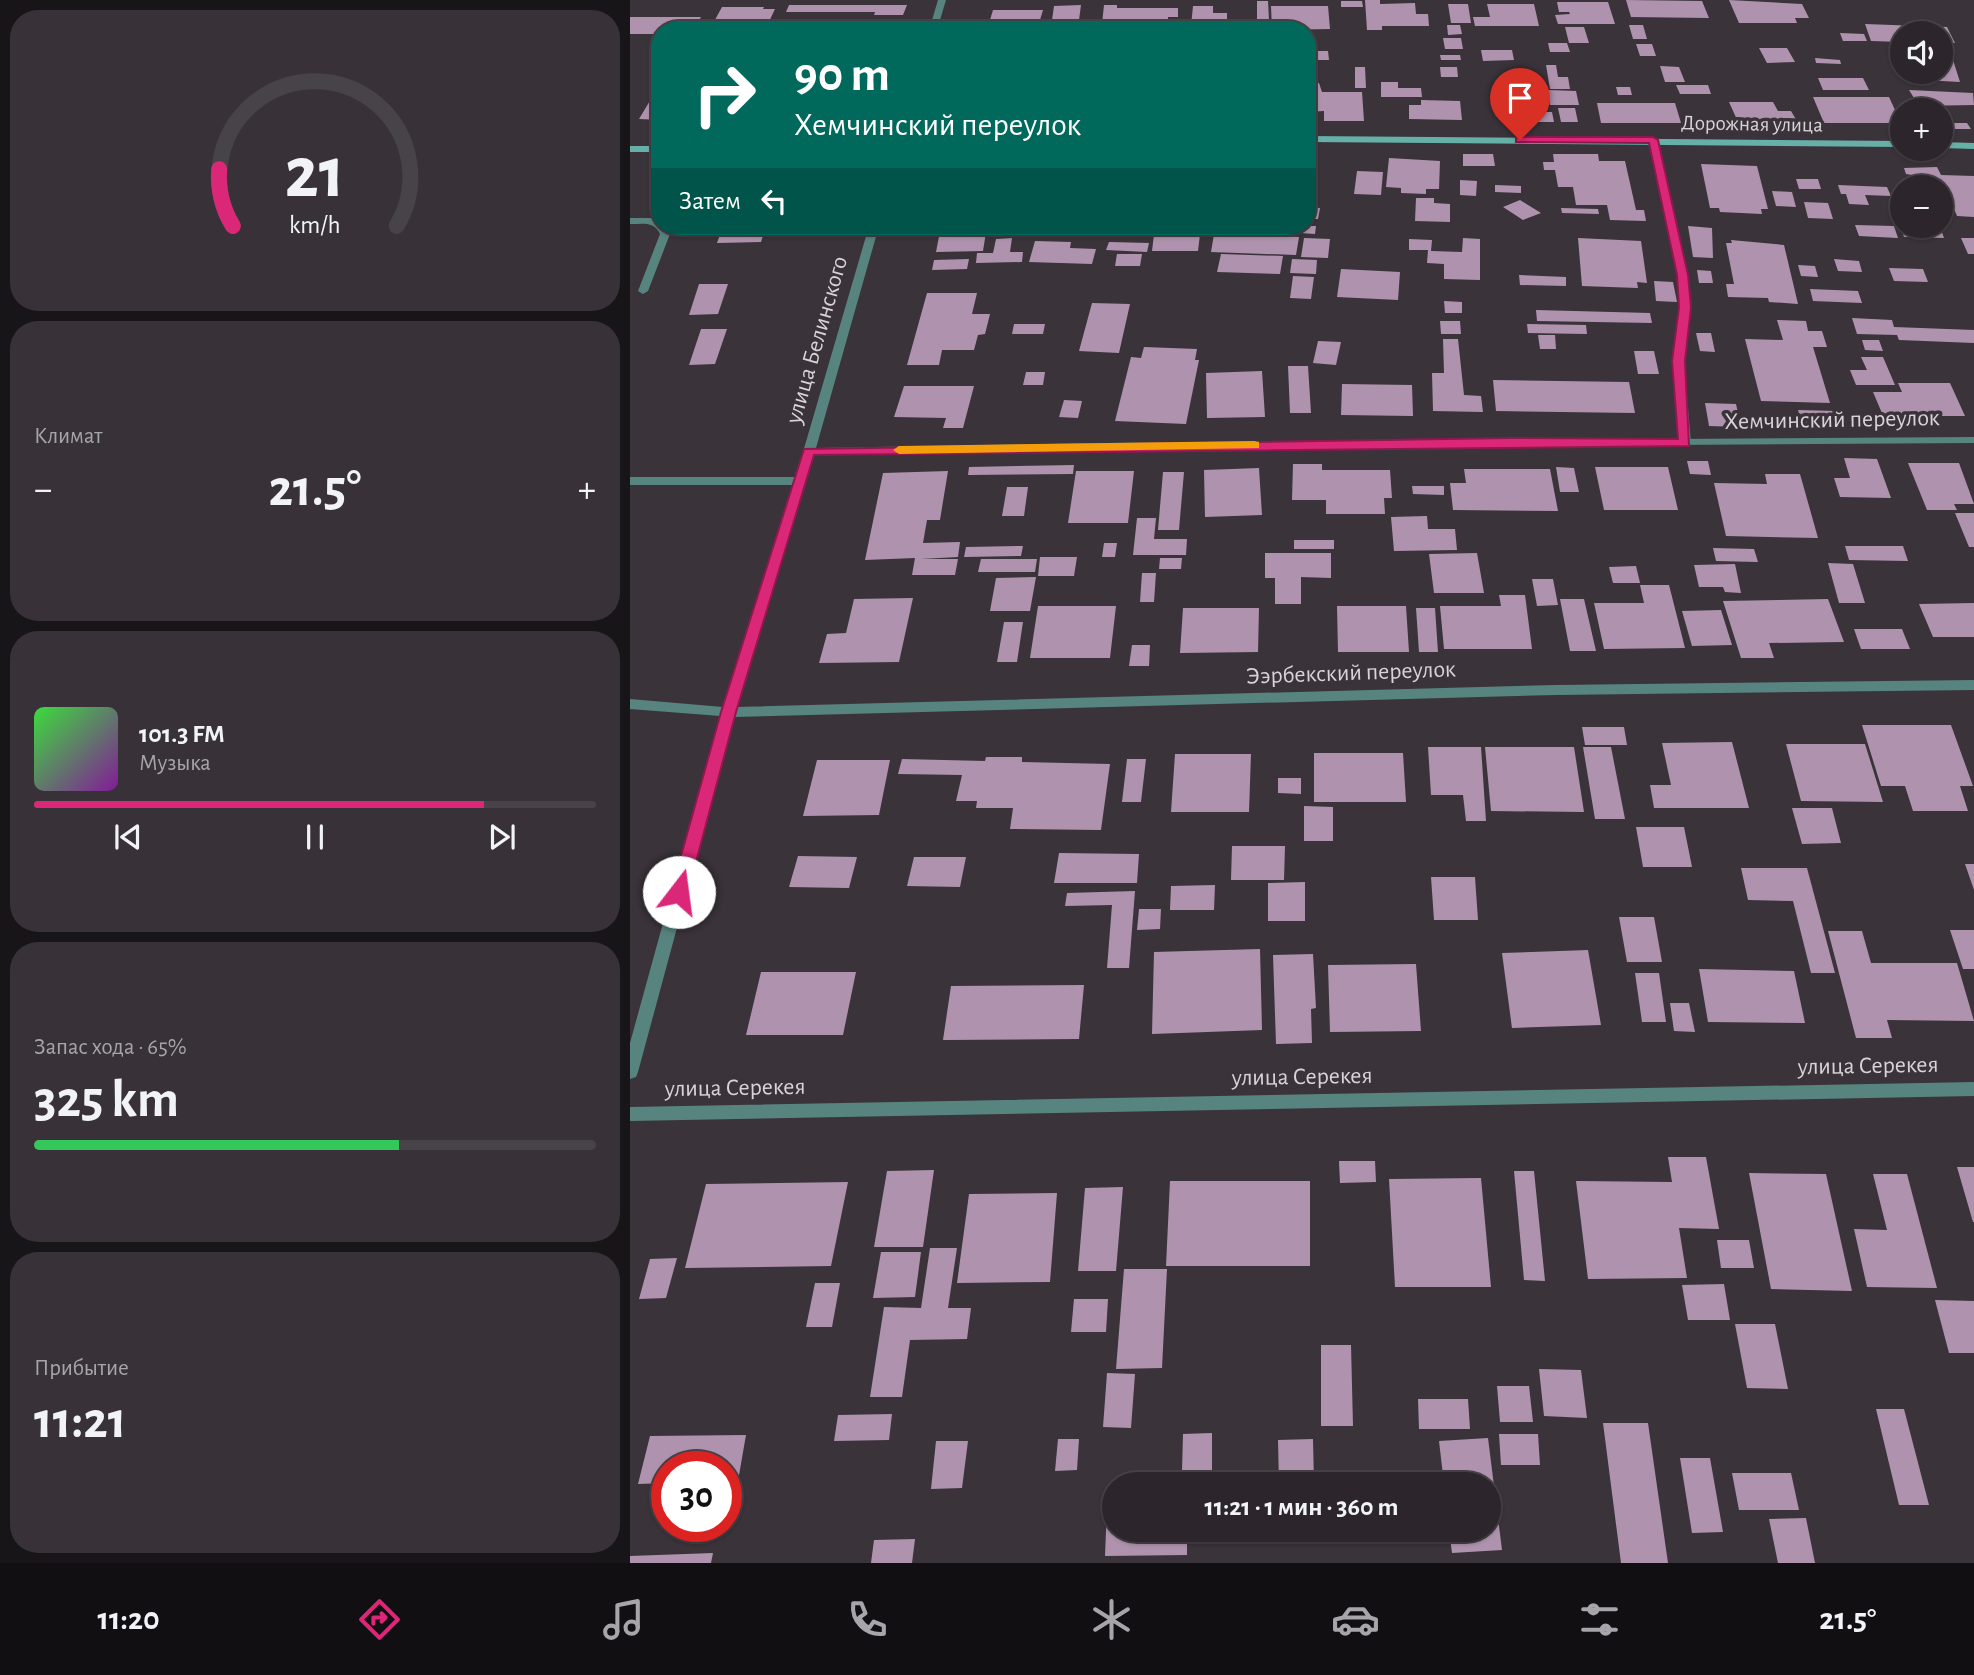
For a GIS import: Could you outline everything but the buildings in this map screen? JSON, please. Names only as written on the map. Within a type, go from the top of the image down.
[{"type":"street","points":[[936,21],[942,0]]},
{"type":"street","name":"Дорожная улица","points":[[1316,139],[1890,144]]},
{"type":"street","points":[[1653,140],[1682,275],[1685,307],[1679,361],[1685,443]]},
{"type":"street","points":[[1953,145],[1974,146]]},
{"type":"street","points":[[630,149],[651,149]]},
{"type":"street","points":[[630,220],[651,221]]},
{"type":"street","points":[[643,291],[665,235]]},
{"type":"street","name":"улица Белинского","points":[[630,1072],[728,712],[809,452],[871,235]]},
{"type":"street","name":"Хемчинский переулок","points":[[809,452],[1150,446],[1974,440]]},
{"type":"street","points":[[630,481],[799,481]]},
{"type":"street","name":"Ээрбекский переулок","points":[[630,704],[728,712],[1556,690],[1974,685]]},
{"type":"street","name":"улица Серекея","points":[[630,1114],[1974,1089]]},
{"type":"slow traffic","points":[[899,450],[1254,445]]},
{"type":"route","points":[[679,892],[728,712],[809,452],[1109,446],[1685,443],[1679,361],[1685,307],[1682,275],[1672,218],[1653,140],[1520,140]]}]
